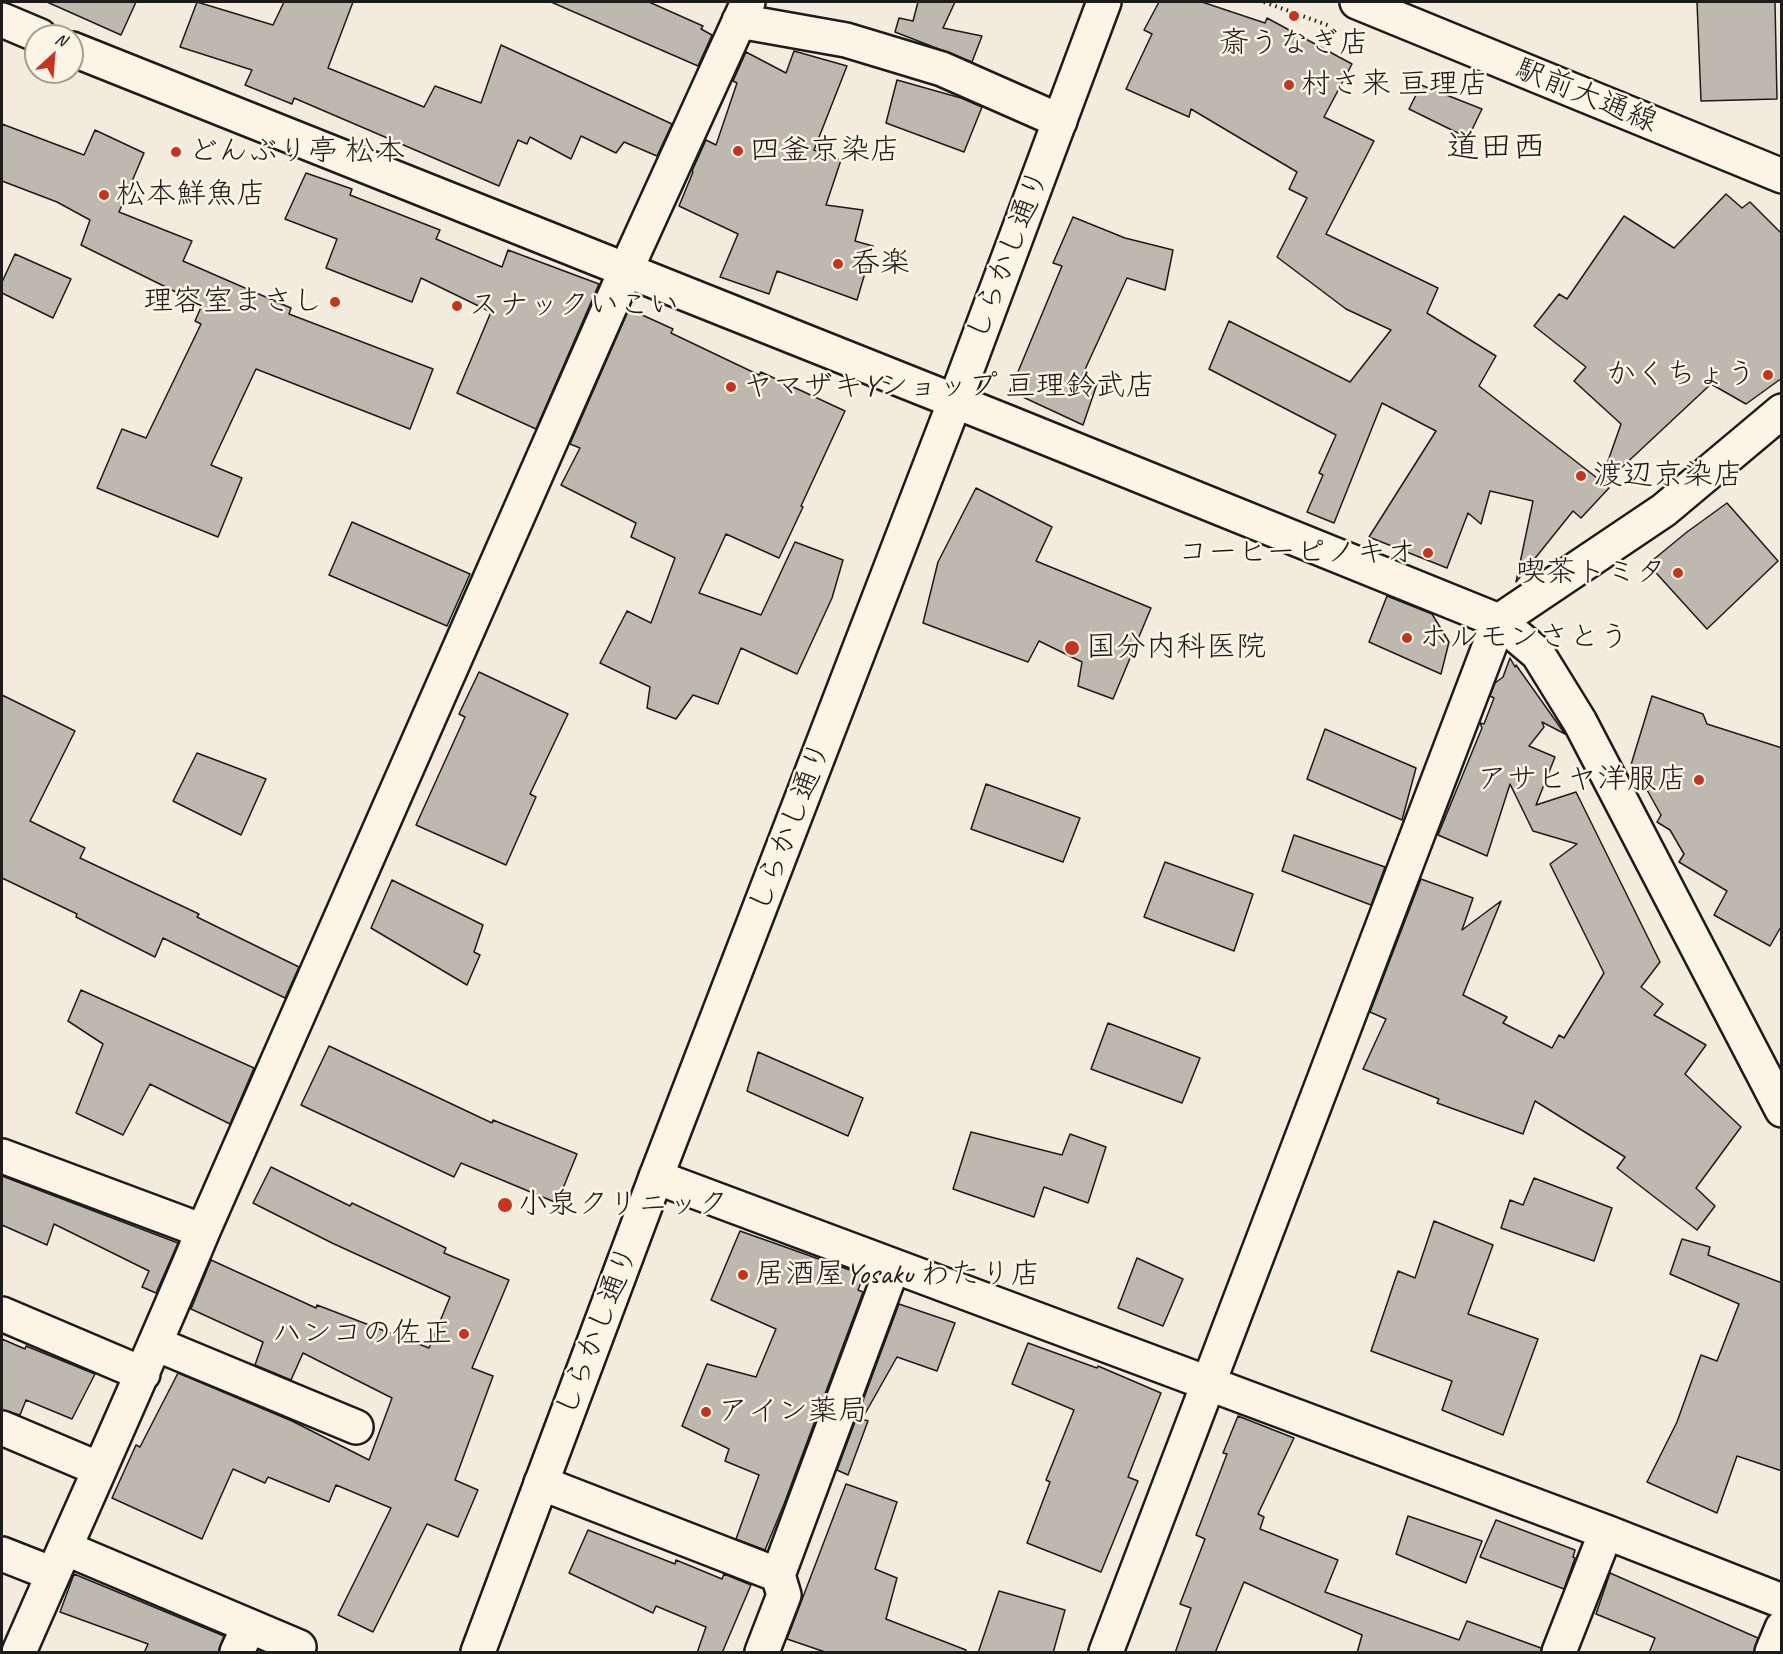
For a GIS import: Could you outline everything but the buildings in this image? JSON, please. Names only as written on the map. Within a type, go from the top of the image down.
[{"type":"street","name":"しらかし通り","points":[[478,1653],[656,1177],[955,401],[1104,2]]},
{"type":"street","name":"駅前大通線","points":[[1357,2],[1782,176]]},
{"type":"street","points":[[19,1653],[143,1374],[203,1231],[743,11],[942,69],[1060,121]]},
{"type":"street","points":[[2,20],[24,29]]},
{"type":"street","points":[[84,54],[1499,621],[1538,654],[1580,722],[1782,1110]]},
{"type":"street","points":[[1106,1653],[1499,621],[1664,510],[1782,411]]},
{"type":"street","points":[[2,1156],[203,1231]]},
{"type":"street","points":[[656,1177],[1606,1532],[1782,1601]]},
{"type":"street","points":[[762,1653],[784,1595],[778,1575],[893,1266]]},
{"type":"street","points":[[2,1314],[143,1374]]},
{"type":"street","points":[[156,1344],[356,1427]]},
{"type":"street","points":[[2,1428],[99,1469]]},
{"type":"street","points":[[542,1483],[778,1575]]},
{"type":"street","points":[[1559,1653],[1606,1532]]},
{"type":"street","points":[[2,1554],[59,1561],[243,1640],[299,1647]]},
{"type":"street","points":[[1772,1653],[1782,1628]]},
{"type":"place","name":"斎うなぎ店","points":[[1294,16]]},
{"type":"place","name":"村さ来 亘理店","points":[[1289,85]]},
{"type":"place","name":"四釜京染店","points":[[738,151]]},
{"type":"place","name":"どんぶり亭 松本","points":[[176,152]]},
{"type":"place","name":"松本鮮魚店","points":[[104,195]]},
{"type":"place","name":"呑楽","points":[[838,264]]},
{"type":"place","name":"理容室まさし","points":[[335,302]]},
{"type":"place","name":"スナックいこい","points":[[457,306]]},
{"type":"place","name":"かくちょう","points":[[1768,375]]},
{"type":"place","name":"ヤマザキYショップ 亘理鈴武店","points":[[731,387]]},
{"type":"place","name":"渡辺京染店","points":[[1581,476]]},
{"type":"place","name":"コーヒーピノキオ","points":[[1428,553]]},
{"type":"place","name":"喫茶トミタ","points":[[1678,573]]},
{"type":"place","name":"ホルモンさとう","points":[[1407,638]]},
{"type":"place","name":"国分内科医院","points":[[1072,648]]},
{"type":"place","name":"アサヒヤ洋服店","points":[[1699,780]]},
{"type":"place","name":"小泉クリニック","points":[[505,1205]]},
{"type":"place","name":"居酒屋Yosaku わたり店","points":[[743,1275]]},
{"type":"place","name":"ハンコの佐正","points":[[464,1334]]},
{"type":"place","name":"アイン薬局","points":[[706,1412]]},
{"type":"district","name":"道田西","points":[[1496,148]]}]
